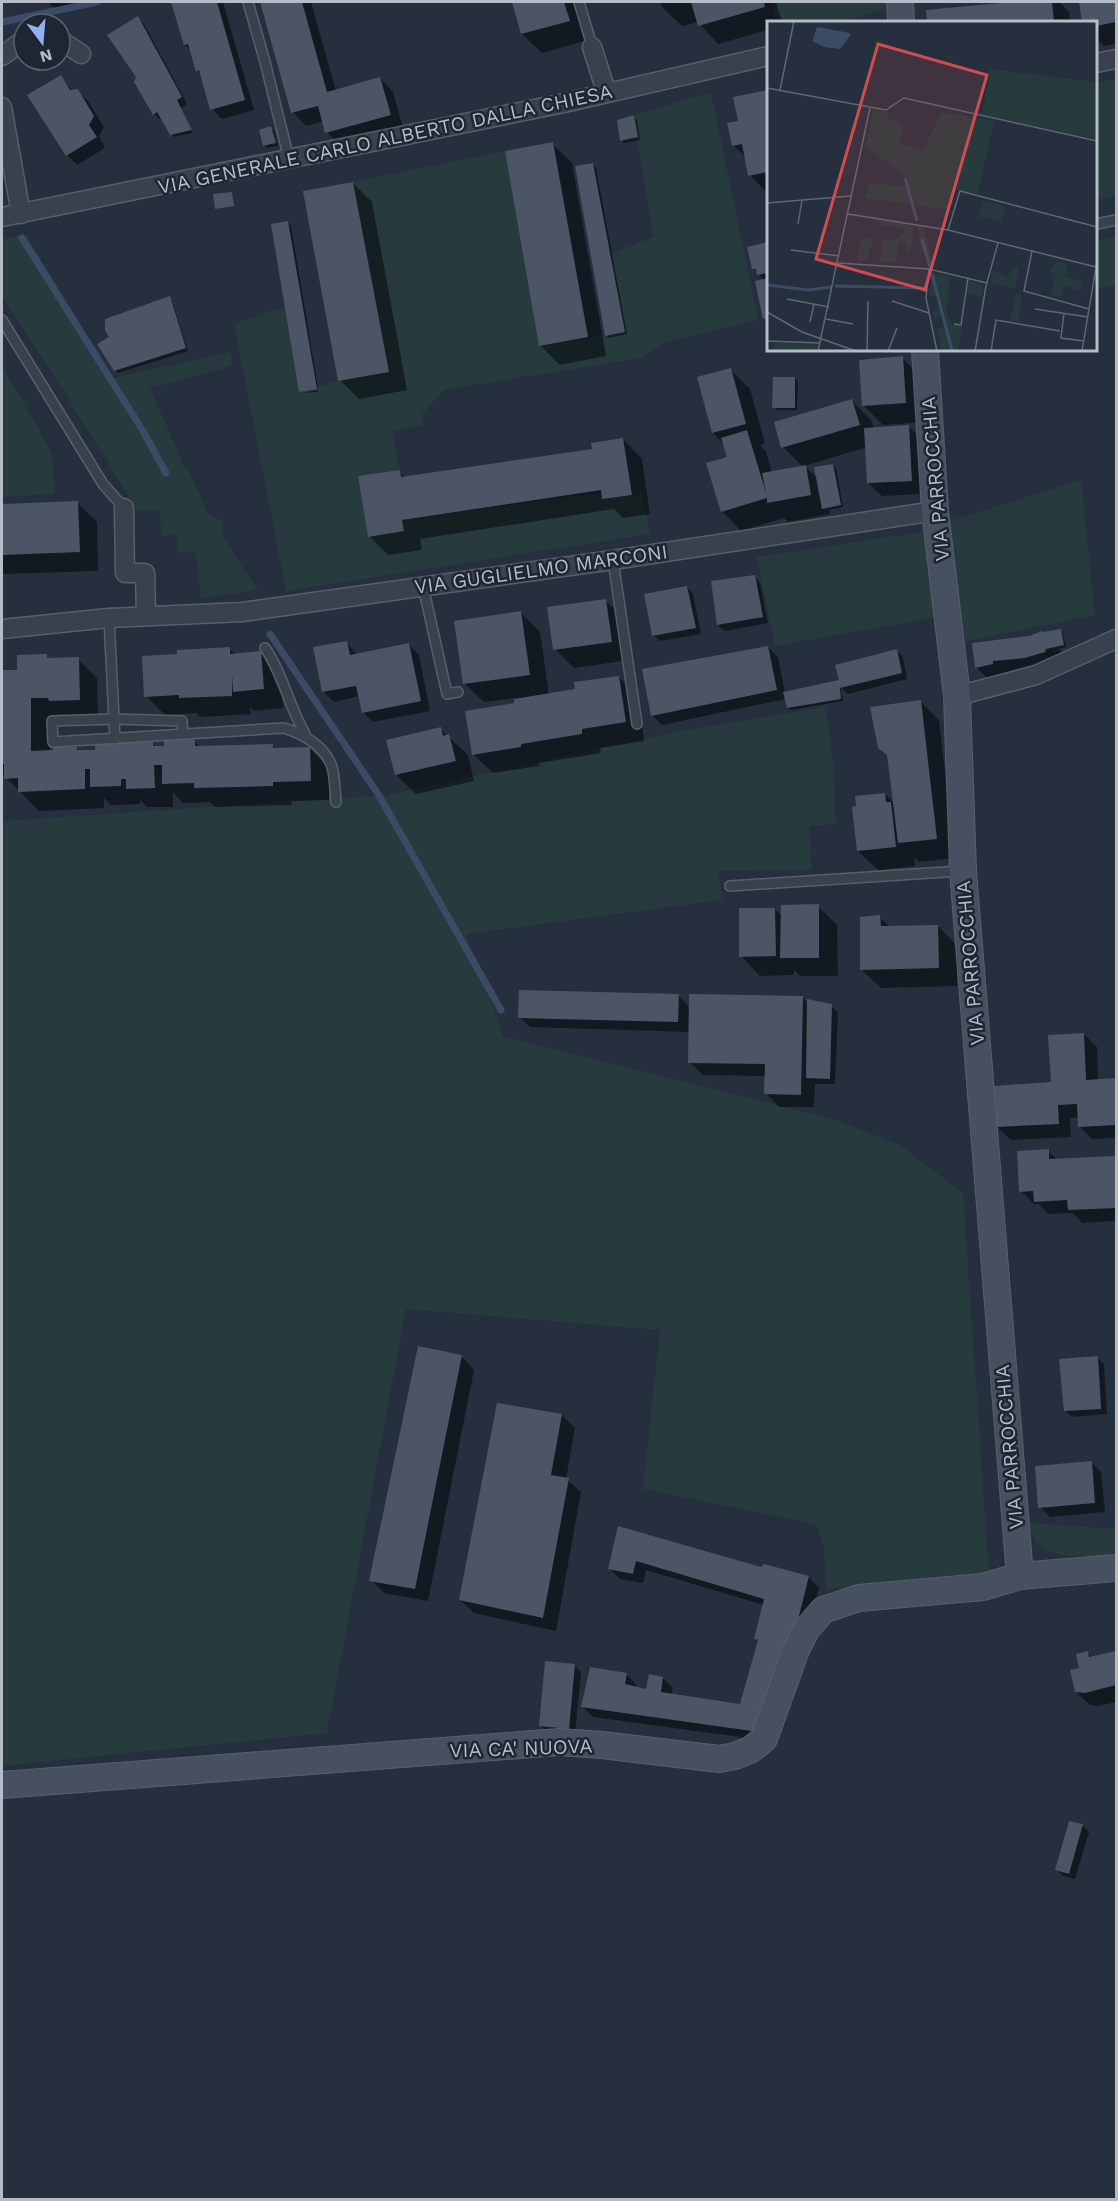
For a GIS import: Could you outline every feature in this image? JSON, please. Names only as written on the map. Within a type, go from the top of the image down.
[{"type":"street","points":[[900,2],[900,21]]},
{"type":"street","points":[[591,43],[605,88],[611,92]]},
{"type":"street","points":[[72,48],[81,54]]},
{"type":"street","name":"VIA GENERALE CARLO ALBERTO DALLA CHIESA","points":[[2,217],[611,92],[767,56]]},
{"type":"street","points":[[1097,63],[1116,59]]},
{"type":"street","points":[[2,107],[21,214]]},
{"type":"street","name":"VIA PARROCCHIA","points":[[925,351],[935,511],[957,696],[963,871],[1020,1576]]},
{"type":"street","points":[[124,508],[125,573],[145,573],[146,616]]},
{"type":"street","name":"VIA GUGLIELMO MARCONI","points":[[2,629],[109,618],[242,612],[613,560],[935,511]]},
{"type":"street","points":[[957,696],[1036,675],[1116,639]]},
{"type":"street","name":"VIA CA' NUOVA","points":[[2,1785],[559,1742],[718,1759],[735,1756],[750,1750],[764,1738],[796,1650],[806,1630],[824,1610],[859,1598],[983,1587],[1020,1576],[1116,1568]]},
{"type":"lane","points":[[248,2],[266,62],[289,159]]},
{"type":"lane","points":[[579,2],[591,43]]},
{"type":"lane","points":[[1097,224],[1116,220]]},
{"type":"lane","points":[[2,320],[103,484],[124,508]]},
{"type":"lane","points":[[613,560],[637,724]]},
{"type":"lane","points":[[423,586],[447,694],[458,692]]},
{"type":"lane","points":[[109,618],[115,739]]},
{"type":"lane","points":[[265,648],[278,666],[295,717],[305,734],[323,751],[332,765],[336,802]]},
{"type":"lane","points":[[183,734],[182,721],[114,719],[52,721],[53,742],[284,728],[305,734]]},
{"type":"lane","points":[[730,886],[963,871]]},
{"type":"green space","points":[[771,2],[887,2],[887,8],[844,21],[777,21]]},
{"type":"green space","points":[[1116,79],[1116,196],[1097,200],[1097,83]]},
{"type":"green space","points":[[711,92],[758,320],[665,342],[641,358],[444,390],[422,414],[424,425],[392,431],[400,470],[358,477],[368,537],[403,531],[402,520],[601,493],[602,499],[642,494],[650,534],[286,591],[234,324],[285,306],[299,392],[338,381],[389,372],[353,182],[505,151],[539,346],[625,332],[611,254],[653,237],[634,115]]},
{"type":"green space","points":[[26,234],[113,378],[231,352],[232,366],[150,388],[209,515],[222,520],[223,537],[258,590],[201,598],[196,552],[178,553],[177,535],[161,536],[160,510],[138,511],[2,296],[2,239]]},
{"type":"green space","points":[[1116,236],[1116,285],[1097,289],[1097,240]]},
{"type":"green space","points":[[2,366],[52,455],[55,494],[2,497]]},
{"type":"green space","points":[[1081,480],[1095,615],[951,644],[937,525]]},
{"type":"green space","points":[[921,532],[926,537],[937,617],[775,646],[757,557]]},
{"type":"green space","points":[[825,707],[833,759],[836,824],[809,826],[812,870],[718,871],[722,900],[466,934],[503,1036],[832,1119],[898,1144],[963,1193],[989,1574],[826,1589],[824,1546],[815,1524],[643,1489],[660,1330],[406,1309],[327,1733],[2,1766],[2,821],[387,795],[685,730]]},
{"type":"green space","points":[[1030,1523],[1116,1529],[1116,1555],[1072,1556],[1050,1552],[1041,1548],[1035,1541]]},
{"type":"building","points":[[171,2],[217,2],[245,100],[210,110],[199,70],[196,72],[188,44],[184,45]]},
{"type":"building","points":[[260,2],[302,2],[327,92],[380,77],[391,115],[325,133],[318,106],[291,113]]},
{"type":"building","points":[[512,2],[564,2],[570,21],[521,34]]},
{"type":"building","points":[[691,2],[764,2],[765,7],[698,26]]},
{"type":"building","points":[[1011,2],[1052,2],[1054,21],[927,21],[926,10]]},
{"type":"building","points":[[1079,2],[1116,2],[1116,22],[1097,26],[1097,21],[1082,21]]},
{"type":"building","points":[[138,16],[182,97],[177,100],[192,130],[170,135],[157,112],[153,115],[134,82],[136,77],[107,35]]},
{"type":"building","points":[[61,75],[70,90],[78,89],[94,116],[89,125],[97,137],[66,156],[27,95]]},
{"type":"building","points":[[767,90],[767,172],[748,176],[742,144],[732,146],[727,123],[738,121],[733,97]]},
{"type":"building","points":[[634,115],[638,137],[620,141],[617,120]]},
{"type":"building","points":[[271,126],[276,143],[263,146],[259,130]]},
{"type":"building","points":[[553,142],[588,337],[539,346],[505,151]]},
{"type":"building","points":[[593,163],[625,332],[605,336],[575,166]]},
{"type":"building","points":[[353,182],[389,372],[338,381],[303,191]]},
{"type":"building","points":[[232,192],[234,206],[215,209],[213,194]]},
{"type":"building","points":[[288,221],[317,389],[299,392],[271,224]]},
{"type":"building","points":[[767,242],[767,273],[757,275],[756,269],[752,269],[747,247]]},
{"type":"building","points":[[767,278],[767,318],[763,319],[755,281]]},
{"type":"building","points":[[170,296],[186,348],[114,371],[97,344],[109,337],[105,330],[105,319]]},
{"type":"building","points":[[903,356],[906,403],[862,406],[859,360]]},
{"type":"building","points":[[731,368],[746,424],[712,433],[697,377]]},
{"type":"building","points":[[773,377],[795,377],[795,408],[772,408]]},
{"type":"building","points":[[852,399],[860,425],[781,448],[774,422]]},
{"type":"building","points":[[909,425],[912,481],[867,483],[864,428]]},
{"type":"building","points":[[747,430],[766,493],[762,473],[806,465],[811,495],[767,503],[767,498],[721,512],[706,463],[727,457],[721,438]]},
{"type":"building","points":[[623,438],[632,495],[602,499],[601,490],[402,520],[404,531],[368,537],[358,476],[400,470],[401,477],[592,449],[591,443]]},
{"type":"building","points":[[833,464],[841,505],[822,509],[814,467]]},
{"type":"building","points":[[78,501],[80,552],[2,555],[2,504]]},
{"type":"building","points":[[755,575],[763,617],[717,625],[711,581]]},
{"type":"building","points":[[687,586],[696,628],[652,636],[644,594]]},
{"type":"building","points":[[606,599],[612,642],[553,650],[547,607]]},
{"type":"building","points":[[521,611],[530,675],[463,684],[454,621]]},
{"type":"building","points":[[1061,629],[1064,645],[1046,649],[1045,652],[1025,658],[993,661],[993,664],[975,668],[972,643],[1029,636],[1042,631]]},
{"type":"building","points":[[347,641],[350,655],[409,643],[421,701],[362,713],[356,686],[322,692],[313,647]]},
{"type":"building","points":[[768,646],[777,690],[651,716],[642,669]]},
{"type":"building","points":[[230,647],[230,654],[261,651],[264,689],[233,692],[232,675],[232,696],[144,697],[142,656],[177,654],[177,650]]},
{"type":"building","points":[[897,649],[902,673],[840,688],[841,699],[787,708],[783,692],[839,680],[835,665]]},
{"type":"building","points":[[47,654],[47,658],[79,657],[80,700],[49,701],[48,698],[31,698],[31,751],[53,750],[53,747],[95,750],[95,743],[153,742],[153,746],[164,746],[164,740],[195,740],[195,746],[273,744],[273,748],[310,747],[311,781],[273,782],[273,786],[194,788],[194,783],[162,784],[162,765],[154,765],[155,788],[126,789],[126,779],[121,779],[121,786],[90,787],[90,769],[85,769],[85,789],[18,792],[18,778],[4,779],[4,764],[2,764],[3,670],[17,670],[17,655]]},
{"type":"building","points":[[619,676],[626,722],[582,729],[582,734],[472,755],[465,711],[514,703],[514,699],[575,689],[574,682]]},
{"type":"building","points":[[921,700],[937,839],[898,843],[887,755],[878,748],[870,707]]},
{"type":"building","points":[[441,727],[443,736],[449,734],[456,761],[395,775],[386,740]]},
{"type":"building","points":[[885,793],[886,802],[891,802],[896,847],[857,851],[852,807],[856,806],[855,796]]},
{"type":"building","points":[[819,904],[819,958],[780,958],[781,905]]},
{"type":"building","points":[[739,908],[775,908],[776,956],[739,957]]},
{"type":"building","points":[[880,915],[881,926],[938,925],[939,968],[860,970],[860,917]]},
{"type":"building","points":[[519,990],[679,994],[678,1022],[518,1018]]},
{"type":"building","points":[[689,994],[803,996],[801,1095],[764,1094],[765,1064],[688,1063]]},
{"type":"building","points":[[807,999],[832,1004],[830,1079],[806,1078]]},
{"type":"building","points":[[1084,1033],[1086,1080],[1116,1078],[1116,1125],[1078,1127],[1077,1104],[1058,1105],[1059,1124],[996,1127],[994,1086],[1051,1082],[1048,1035]]},
{"type":"building","points":[[1049,1149],[1049,1159],[1116,1156],[1116,1208],[1068,1210],[1067,1200],[1034,1202],[1033,1191],[1019,1192],[1017,1151]]},
{"type":"building","points":[[418,1346],[462,1355],[415,1589],[369,1581]]},
{"type":"building","points":[[1098,1356],[1101,1409],[1064,1411],[1059,1359]]},
{"type":"building","points":[[497,1403],[562,1414],[551,1475],[569,1478],[543,1618],[459,1600]]},
{"type":"building","points":[[1092,1461],[1095,1503],[1038,1508],[1035,1466]]},
{"type":"building","points":[[618,1526],[761,1567],[764,1564],[809,1576],[791,1648],[759,1732],[581,1707],[590,1667],[627,1673],[625,1684],[646,1689],[649,1674],[663,1677],[661,1692],[740,1704],[758,1640],[754,1639],[764,1599],[636,1561],[633,1574],[608,1569]]},
{"type":"building","points":[[1088,1651],[1089,1657],[1116,1651],[1116,1685],[1085,1693],[1075,1692],[1070,1670],[1079,1668],[1076,1654]]},
{"type":"building","points":[[545,1661],[575,1664],[569,1729],[539,1726]]},
{"type":"building","points":[[1069,1821],[1083,1824],[1069,1874],[1055,1870]]},
{"type":"waterway","points":[[2,22],[97,2]]},
{"type":"waterway","points":[[22,238],[143,431],[166,473]]},
{"type":"waterway","points":[[270,634],[378,794],[501,1010]]}]
